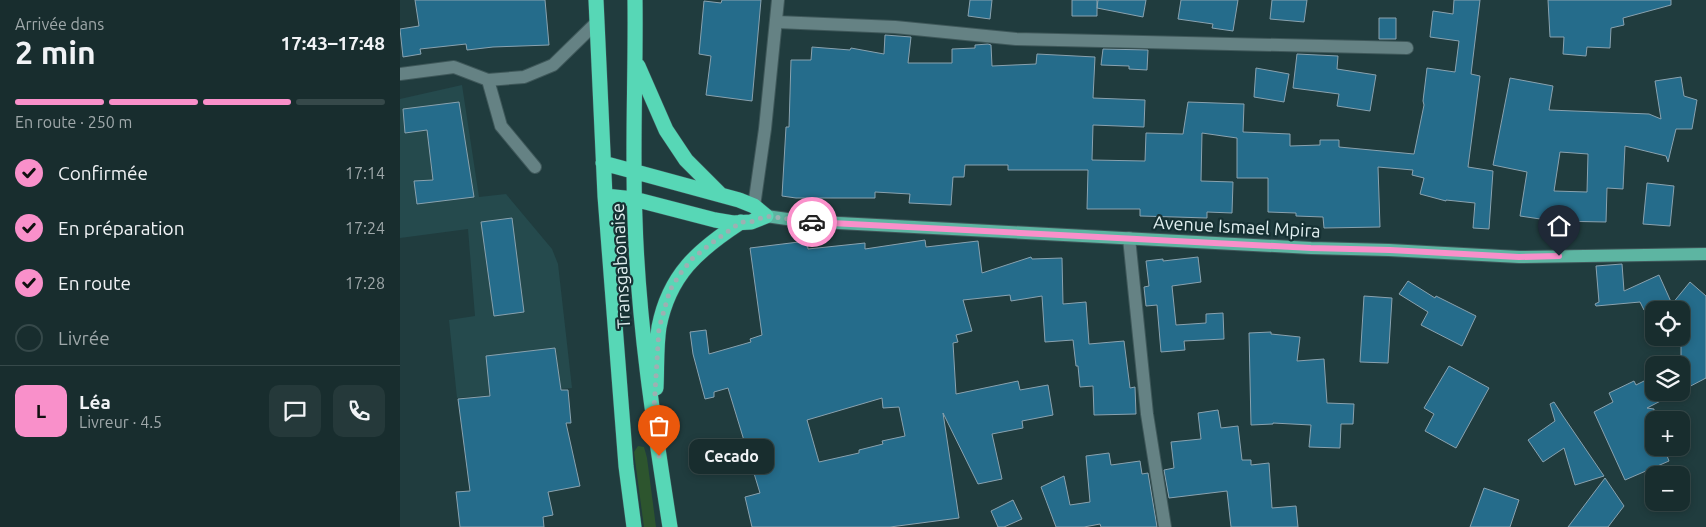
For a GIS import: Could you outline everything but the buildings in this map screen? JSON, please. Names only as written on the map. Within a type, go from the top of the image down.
[{"type":"highway","name":"Transgabonaise","points":[[596,0],[605,196],[626,466],[634,527]]},
{"type":"highway","name":"Transgabonaise","points":[[635,0],[634,199],[641,321],[653,425],[670,527]]},
{"type":"highway","points":[[636,61],[666,130],[686,160],[722,196]]},
{"type":"highway","points":[[603,163],[754,206],[766,216],[751,222],[715,220],[634,199],[605,196]]},
{"type":"highway","points":[[653,425],[659,328],[670,290],[692,259],[741,222]]},
{"type":"main road","name":"Avenue Ismael Mpira","points":[[766,216],[801,221],[1519,257],[1706,254]]},
{"type":"street","points":[[754,206],[766,129],[778,0]]},
{"type":"street","points":[[777,22],[895,27],[1016,39],[1407,48]]},
{"type":"street","points":[[400,74],[454,67],[488,80],[524,77],[553,65],[596,23]]},
{"type":"street","points":[[488,80],[501,126],[535,167]]},
{"type":"street","points":[[1129,238],[1147,414],[1165,527]]},
{"type":"shaded area","points":[[462,85],[479,197],[506,194],[552,249],[558,264],[572,388],[457,398],[449,320],[475,316],[468,229],[400,238],[400,99]]},
{"type":"green space","points":[[638,446],[644,447],[647,458],[656,527],[644,527],[634,452]]},
{"type":"way so far","points":[[659,456],[653,425],[659,328],[670,290],[680,274],[692,259],[741,222],[751,222],[766,216],[812,222]]},
{"type":"place","name":"Cecado","points":[[659,456]]},
{"type":"route","points":[[812,222],[1311,248],[1519,257],[1559,256]]}]
